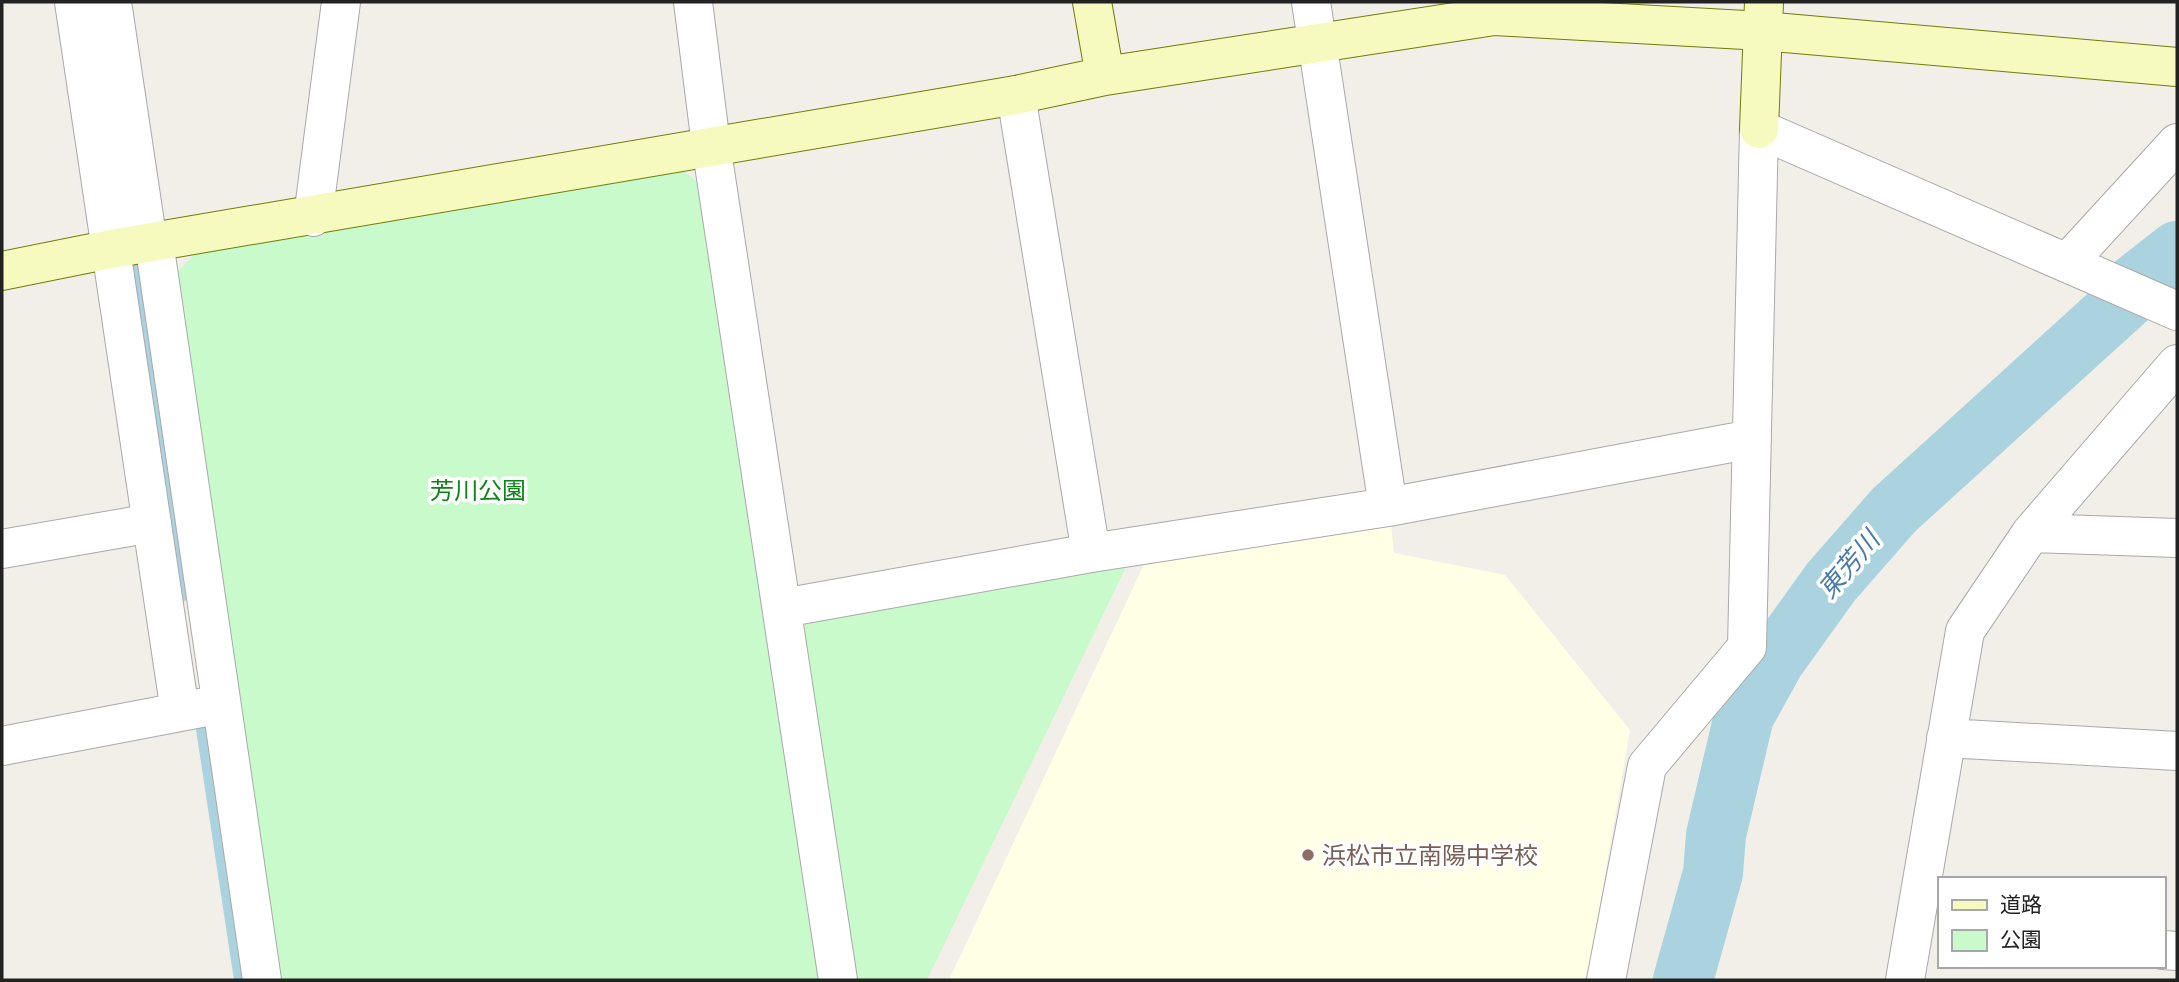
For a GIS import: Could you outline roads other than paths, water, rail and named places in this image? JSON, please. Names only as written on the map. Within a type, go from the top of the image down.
[{"type":"street","points":[[74,2],[137,245],[152,523],[200,708],[262,980]]},
{"type":"street","points":[[111,2],[137,245],[200,708]]},
{"type":"street","points":[[313,217],[341,2]]},
{"type":"street","points":[[693,2],[711,145],[838,980]]},
{"type":"street","points":[[1092,2],[1105,76]]},
{"type":"street","points":[[1311,2],[1388,507]]},
{"type":"street","points":[[2,271],[711,145],[1016,95],[1105,76],[1318,45],[1494,9],[1764,17],[2177,66]]},
{"type":"street","points":[[1606,980],[1647,766],[1747,648],[1764,17]]},
{"type":"street","points":[[1016,95],[1091,553]]},
{"type":"street","points":[[1759,129],[2177,311]]},
{"type":"street","points":[[2067,263],[2177,143]]},
{"type":"street","points":[[1905,980],[1926,932],[1946,738],[1965,631],[2031,533],[2177,364]]},
{"type":"street","points":[[783,608],[1091,553],[1388,507],[1752,439]]},
{"type":"street","points":[[2,549],[152,523]]},
{"type":"street","points":[[2031,533],[2177,538]]},
{"type":"street","points":[[2,746],[200,708]]},
{"type":"street","points":[[1946,738],[2177,751]]},
{"type":"waterway","points":[[133,251],[182,597]]},
{"type":"waterway","name":"東芳川","points":[[1683,980],[1713,873],[1716,835],[1744,716],[1775,660],[1831,582],[1894,510],[2132,294],[2135,284],[2177,251]]},
{"type":"waterway","points":[[199,716],[239,980]]},
{"type":"place","name":"浜松市立南陽中学校","points":[[1308,855]]},
{"type":"park label","name":"芳川公園","points":[[478,490]]}]
